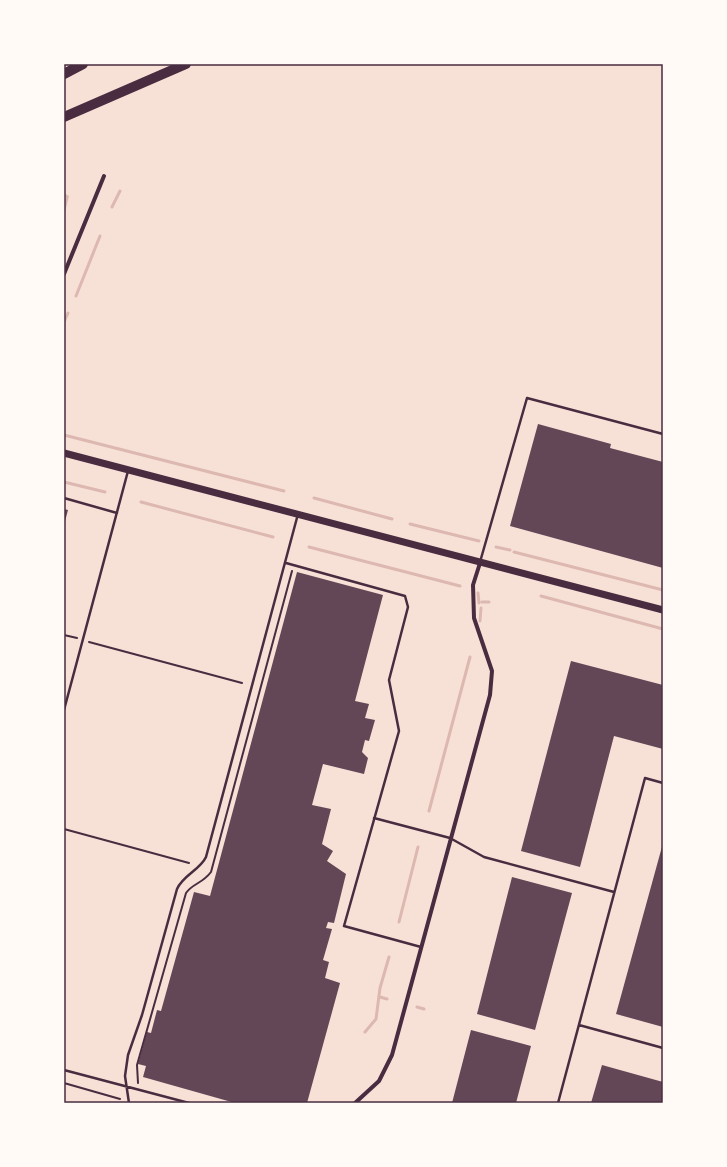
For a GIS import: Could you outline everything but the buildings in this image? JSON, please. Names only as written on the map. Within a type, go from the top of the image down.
[{"type":"highway","points":[[64,74],[83,64]]},
{"type":"highway","points":[[64,117],[186,64]]},
{"type":"street","points":[[64,274],[104,176]]},
{"type":"street","points":[[64,453],[663,610]]},
{"type":"street","points":[[355,1103],[379,1081],[392,1055],[490,695],[492,670],[474,618],[473,585],[480,562]]},
{"type":"lane","points":[[480,562],[527,398],[663,434]]},
{"type":"lane","points":[[64,710],[128,469]]},
{"type":"lane","points":[[64,498],[117,513]]},
{"type":"lane","points":[[129,1103],[125,1076],[128,1055],[142,1015],[177,889],[180,882],[204,862],[206,857],[298,514]]},
{"type":"lane","points":[[286,563],[405,596],[408,607],[389,680],[399,731],[344,926],[421,947]]},
{"type":"lane","points":[[558,1103],[645,778],[663,783]]},
{"type":"lane","points":[[374,818],[450,838],[484,857],[614,892]]},
{"type":"lane","points":[[579,1025],[663,1048]]},
{"type":"lane","points":[[64,1070],[190,1103]]},
{"type":"path","points":[[64,635],[77,638]]},
{"type":"path","points":[[89,642],[242,683]]},
{"type":"path","points":[[64,829],[189,863]]},
{"type":"path","points":[[208,867],[212,868]]},
{"type":"path","points":[[64,1084],[120,1099]]},
{"type":"shaded area","points":[[64,193],[69,196],[64,216]]},
{"type":"waterway","points":[[112,207],[120,191]]},
{"type":"waterway","points":[[76,296],[100,236]]},
{"type":"waterway","points":[[64,322],[68,313]]},
{"type":"waterway","points":[[64,435],[284,491]]},
{"type":"waterway","points":[[64,482],[105,492]]},
{"type":"waterway","points":[[314,498],[392,519]]},
{"type":"waterway","points":[[141,502],[273,537]]},
{"type":"waterway","points":[[410,524],[479,541]]},
{"type":"waterway","points":[[309,547],[460,586]]},
{"type":"waterway","points":[[496,547],[510,550]]},
{"type":"waterway","points":[[514,552],[663,590]]},
{"type":"waterway","points":[[478,593],[479,603]]},
{"type":"waterway","points":[[541,596],[663,629]]},
{"type":"waterway","points":[[482,602],[489,602]]},
{"type":"waterway","points":[[480,621],[481,608]]},
{"type":"waterway","points":[[429,811],[470,657]]},
{"type":"waterway","points":[[399,922],[418,847]]},
{"type":"waterway","points":[[365,1032],[376,1019],[380,988],[389,957]]},
{"type":"waterway","points":[[380,997],[387,999]]},
{"type":"waterway","points":[[417,1007],[424,1009]]}]
